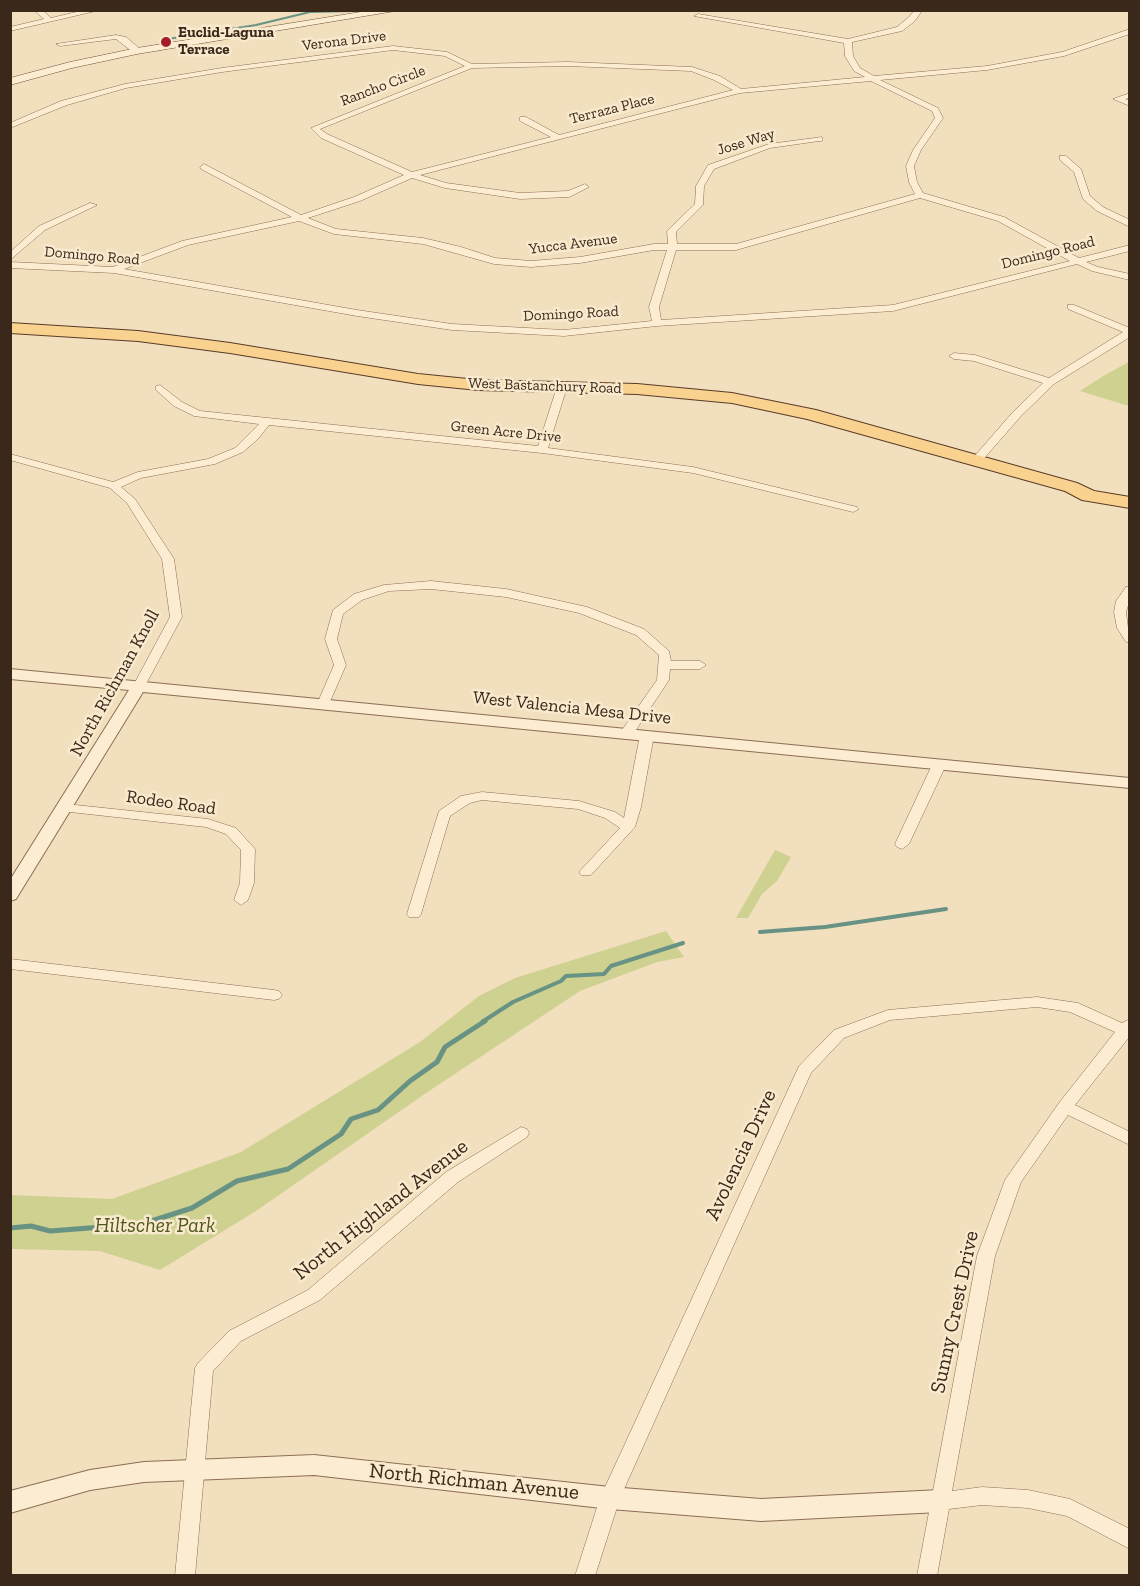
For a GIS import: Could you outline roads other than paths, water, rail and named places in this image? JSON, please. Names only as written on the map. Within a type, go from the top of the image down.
[{"type":"main road","points":[[10,82],[70,65],[137,51],[396,10]]},
{"type":"main road","name":"West Bastanchury Road","points":[[10,328],[138,336],[230,348],[418,379],[478,385],[637,388],[732,398],[810,414],[1071,487],[1089,496],[1130,503]]},
{"type":"main road","name":"West Bastanchury Road","points":[[1071,487],[1093,486],[1130,492]]},
{"type":"street","points":[[37,10],[49,20]]},
{"type":"street","points":[[10,29],[97,10]]},
{"type":"street","points":[[698,16],[848,41],[906,25],[917,12],[915,10]]},
{"type":"street","name":"Terraza Place","points":[[114,270],[185,243],[300,218],[357,199],[411,175],[556,136],[740,92],[987,68],[1064,54],[1130,31]]},
{"type":"street","points":[[60,44],[116,37],[123,39],[137,51]]},
{"type":"street","points":[[848,41],[849,56],[857,69],[898,94],[935,110],[939,118],[917,150],[910,166],[920,195],[1001,219],[1077,261],[1106,272],[1130,277]]},
{"type":"street","name":"Verona Drive","points":[[10,126],[64,104],[126,86],[222,70],[357,52],[393,48],[447,54],[471,66]]},
{"type":"street","name":"Rancho Circle","points":[[585,187],[569,194],[520,196],[445,185],[411,175],[324,136],[315,128],[471,66],[645,65],[692,69],[717,78],[740,92]]},
{"type":"street","points":[[1130,95],[1117,99],[1130,104]]},
{"type":"street","points":[[523,119],[556,136]]},
{"type":"street","name":"Jose Way","points":[[657,323],[654,306],[673,245],[670,231],[699,205],[700,186],[711,167],[769,146],[819,139]]},
{"type":"street","points":[[1063,158],[1078,171],[1086,197],[1100,209],[1130,224]]},
{"type":"street","name":"Yucca Avenue","points":[[204,167],[300,218],[334,231],[423,241],[494,261],[531,264],[580,260],[673,245],[736,247],[920,195]]},
{"type":"street","points":[[10,257],[42,228],[93,205]]},
{"type":"street","name":"Domingo Road","points":[[10,265],[114,270],[357,314],[452,327],[564,333],[657,323],[893,308],[1130,248]]},
{"type":"street","points":[[1071,307],[1130,332]]},
{"type":"street","points":[[976,461],[1017,414],[1050,382],[1130,332]]},
{"type":"street","points":[[954,356],[975,358],[1050,382]]},
{"type":"street","points":[[542,450],[562,387]]},
{"type":"street","name":"Green Acre Drive","points":[[160,388],[178,404],[198,414],[542,450],[693,470],[853,509]]},
{"type":"street","points":[[114,486],[138,475],[198,465],[230,454],[255,437],[266,422]]},
{"type":"street","name":"North Richman Knoll","points":[[10,457],[114,486],[131,501],[168,559],[176,617],[140,686],[11,893]]},
{"type":"street","points":[[323,704],[340,665],[331,639],[337,613],[358,597],[388,588],[431,585],[484,590],[583,610],[640,632],[665,654],[663,680],[627,733]]},
{"type":"street","points":[[1130,590],[1122,601],[1120,612],[1123,628],[1130,639]]},
{"type":"street","points":[[664,665],[699,665]]},
{"type":"street","name":"West Valencia Mesa Drive","points":[[10,674],[1130,783]]},
{"type":"street","points":[[586,872],[628,827],[634,807],[647,735]]},
{"type":"street","points":[[902,844],[939,765]]},
{"type":"street","points":[[414,914],[444,814],[466,799],[482,796],[579,805],[610,815],[628,827]]},
{"type":"street","name":"Rodeo Road","points":[[66,808],[208,823],[231,831],[248,849],[247,883],[241,900]]},
{"type":"street","points":[[10,964],[274,995]]},
{"type":"street","name":"Avolencia Drive","points":[[585,1575],[610,1498],[805,1070],[839,1034],[888,1015],[1036,1002],[1073,1007],[1127,1027]]},
{"type":"street","name":"Sunny Crest Drive","points":[[927,1575],[986,1256],[1013,1180],[1065,1107],[1127,1027]]},
{"type":"street","points":[[1065,1107],[1130,1139]]},
{"type":"street","name":"North Highland Avenue","points":[[185,1575],[193,1468],[204,1368],[235,1336],[314,1295],[452,1177],[521,1133]]},
{"type":"street","name":"North Richman Avenue","points":[[10,1502],[90,1480],[144,1472],[193,1468],[314,1465],[610,1498],[761,1510],[940,1501]]},
{"type":"street","points":[[940,1501],[982,1496],[1028,1499],[1070,1508],[1112,1528],[1130,1540]]},
{"type":"waterway","points":[[168,39],[256,25],[310,12],[352,11]]},
{"type":"waterway","points":[[760,932],[825,927],[946,909]]},
{"type":"waterway","points":[[482,1022],[513,1002],[561,981],[566,976],[604,974],[611,966],[683,943]]},
{"type":"waterway","points":[[10,1228],[31,1226],[50,1231],[142,1224],[192,1208],[237,1181],[288,1169],[341,1134],[351,1119],[378,1110],[410,1081],[437,1062],[445,1047],[485,1021]]},
{"type":"place","name":"Euclid-Laguna Terrace","points":[[166,42]]},
{"type":"park label","name":"Hiltscher Park","points":[[155,1226]]}]
